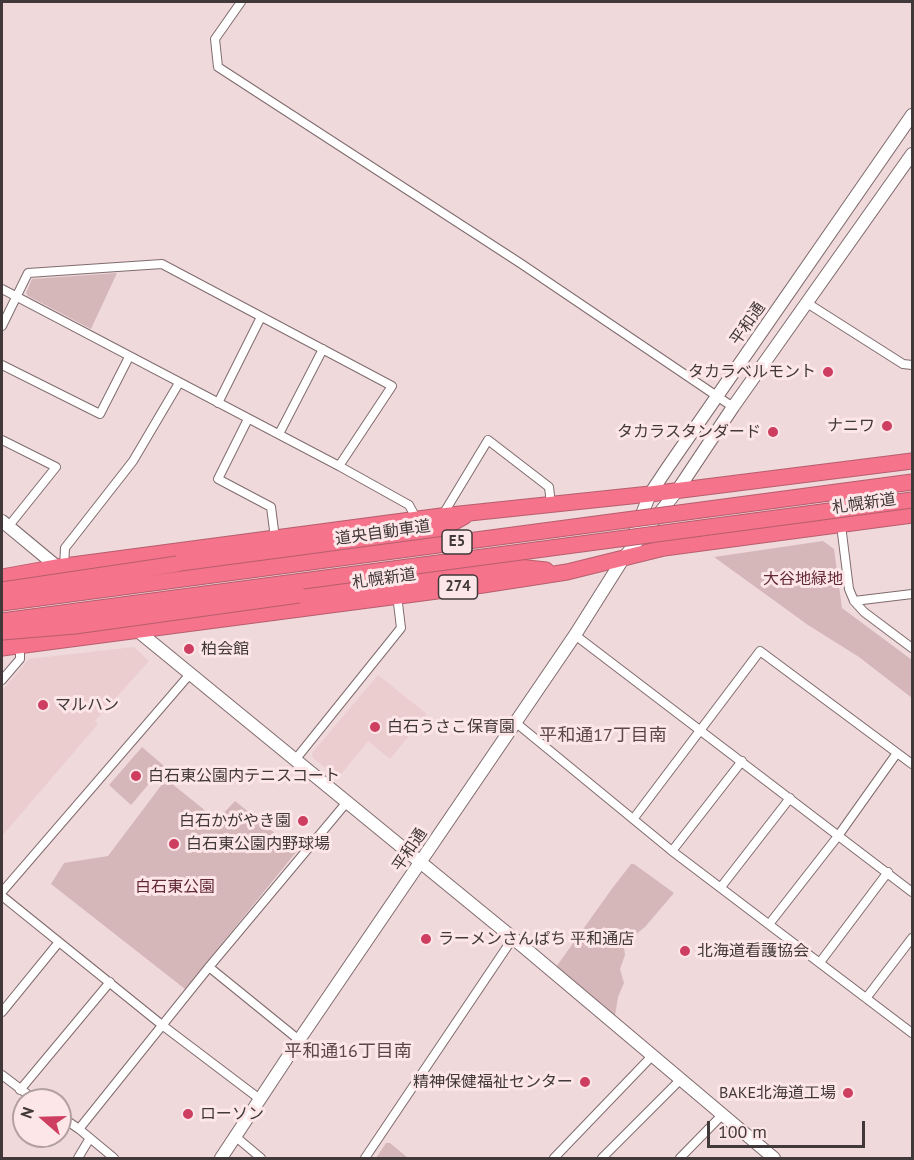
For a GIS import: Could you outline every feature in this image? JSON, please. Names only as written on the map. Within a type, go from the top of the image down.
[{"type":"highway","points":[[2,578],[60,567],[472,512],[677,491],[912,461]]},
{"type":"highway","name":"道央自動車道","points":[[2,603],[912,482]]},
{"type":"highway","name":"E5","points":[[2,621],[912,500]]},
{"type":"highway","points":[[2,590],[177,564],[440,530],[472,512]]},
{"type":"highway","name":"札幌新道","points":[[2,648],[567,572],[664,548],[912,515]]},
{"type":"highway","points":[[2,632],[75,626],[518,567],[567,572]]},
{"type":"street","points":[[241,2],[215,39],[218,68],[520,263],[733,407]]},
{"type":"street","name":"平和通","points":[[624,559],[650,494],[912,115]]},
{"type":"street","name":"平和通","points":[[221,1158],[624,559],[677,491],[733,407],[912,154]]},
{"type":"street","points":[[2,326],[28,273],[162,264],[392,386],[339,466]]},
{"type":"street","points":[[2,289],[339,466],[409,506],[417,520]]},
{"type":"street","points":[[807,303],[903,364],[912,365]]},
{"type":"street","points":[[218,403],[261,317]]},
{"type":"street","points":[[279,434],[323,349]]},
{"type":"street","points":[[2,364],[100,414],[129,357]]},
{"type":"street","points":[[60,567],[65,548],[133,461],[179,383]]},
{"type":"street","points":[[248,419],[218,479],[271,507],[275,538]]},
{"type":"street","points":[[2,440],[56,467],[5,524],[513,938],[774,1158]]},
{"type":"street","points":[[441,516],[488,440],[549,487],[551,504]]},
{"type":"street","points":[[841,525],[849,589],[854,601],[864,612],[912,648]]},
{"type":"street","points":[[854,601],[912,594]]},
{"type":"street","points":[[295,760],[401,628],[397,595]]},
{"type":"street","points":[[575,635],[912,892]]},
{"type":"street","points":[[2,680],[20,659],[20,645]]},
{"type":"street","points":[[634,818],[760,651],[912,764]]},
{"type":"street","points":[[190,674],[2,894],[162,1025],[261,1100]]},
{"type":"street","points":[[515,722],[672,851],[760,918],[770,923],[912,1033]]},
{"type":"street","points":[[770,923],[838,836],[897,753]]},
{"type":"street","points":[[672,851],[742,761]]},
{"type":"street","points":[[721,887],[790,798]]},
{"type":"street","points":[[79,1129],[209,967],[347,802]]},
{"type":"street","points":[[820,962],[888,872]]},
{"type":"street","points":[[365,1158],[513,938]]},
{"type":"street","points":[[867,997],[912,938]]},
{"type":"street","points":[[2,1011],[59,942]]},
{"type":"street","points":[[209,967],[299,1040]]},
{"type":"street","points":[[22,1088],[110,982]]},
{"type":"street","points":[[554,1158],[652,1056]]},
{"type":"street","points":[[2,1075],[18,1088]]},
{"type":"street","points":[[602,1158],[680,1080]]},
{"type":"street","points":[[680,1158],[722,1115]]},
{"type":"street","points":[[72,1124],[114,1158]]},
{"type":"street","points":[[236,1137],[261,1158]]},
{"type":"street","points":[[78,1158],[90,1138]]},
{"type":"shaded area","points":[[134,647],[149,661],[95,721],[98,724],[2,836],[2,691],[29,659]]},
{"type":"shaded area","name":"白石うさこ保育園","points":[[378,675],[427,714],[390,759],[368,741],[338,778],[313,758],[312,753]]},
{"type":"green space","points":[[117,273],[91,329],[26,293],[32,279]]},
{"type":"green space","name":"大谷地緑地","points":[[823,541],[834,549],[842,608],[912,660],[912,698],[859,657],[808,625],[714,557]]},
{"type":"green space","name":"白石東公園内テニスコート","points":[[142,747],[164,766],[131,805],[109,785]]},
{"type":"green space","name":"白石東公園","points":[[166,779],[217,820],[235,801],[297,851],[185,989],[51,884],[64,863],[108,856]]},
{"type":"green space","points":[[631,864],[674,893],[624,948],[625,955],[620,969],[624,983],[618,997],[615,1016],[556,967]]},
{"type":"green space","points":[[386,1143],[390,1143],[408,1158],[376,1158]]},
{"type":"place","name":"タカラベルモント","points":[[828,372]]},
{"type":"place","name":"ナニワ","points":[[887,426]]},
{"type":"place","name":"タカラスタンダード","points":[[773,432]]},
{"type":"place","name":"柏会館","points":[[189,649]]},
{"type":"place","name":"マルハン","points":[[43,705]]},
{"type":"place","name":"白石うさこ保育園","points":[[375,727]]},
{"type":"place","name":"白石東公園内テニスコート","points":[[136,776]]},
{"type":"place","name":"白石かがやき園","points":[[303,821]]},
{"type":"place","name":"白石東公園内野球場","points":[[174,844]]},
{"type":"place","name":"ラーメンさんぱち 平和通店","points":[[426,939]]},
{"type":"place","name":"北海道看護協会","points":[[685,951]]},
{"type":"place","name":"精神保健福祉センター","points":[[585,1082]]},
{"type":"place","name":"BAKE北海道工場","points":[[848,1093]]},
{"type":"place","name":"ローソン","points":[[188,1114]]},
{"type":"district","name":"平和通17丁目南","points":[[603,736]]},
{"type":"district","name":"平和通16丁目南","points":[[348,1052]]}]
